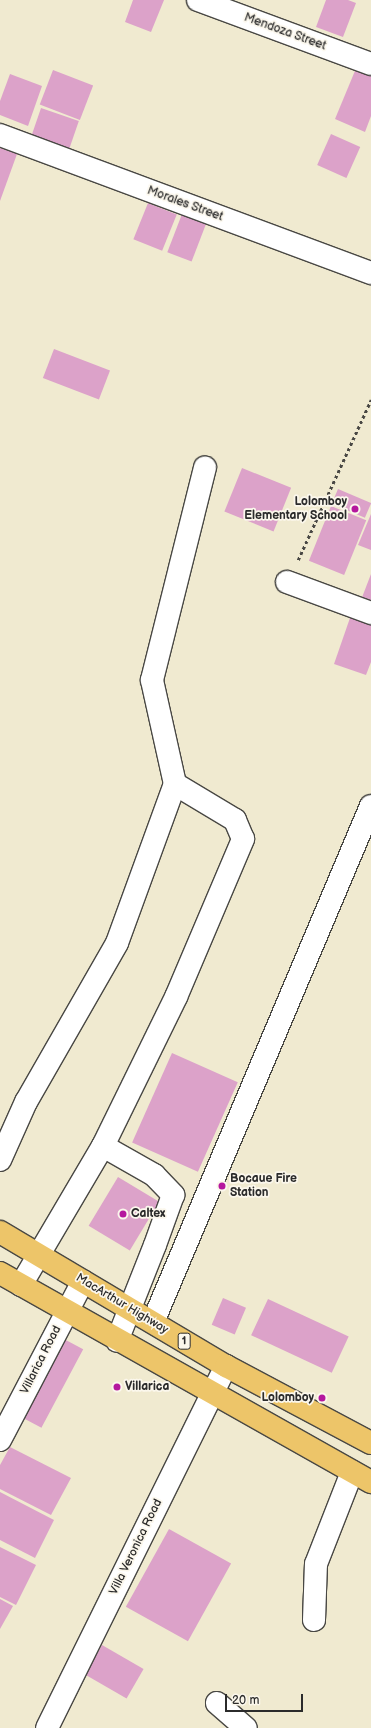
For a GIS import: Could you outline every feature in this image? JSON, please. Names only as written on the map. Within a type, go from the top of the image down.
[{"type":"highway","name":"MacArthur Highway","points":[[0,1232],[226,1366],[371,1443]]},
{"type":"highway","points":[[0,1273],[117,1341],[362,1477]]},
{"type":"street","name":"Mendoza Street","points":[[198,0],[371,64]]},
{"type":"street","name":"Morales Street","points":[[0,135],[371,272]]},
{"type":"street","points":[[0,1160],[26,1102],[117,942],[175,784],[152,680],[205,468]]},
{"type":"street","points":[[287,582],[371,613]]},
{"type":"street","points":[[21,1285],[103,1146],[176,997],[243,839],[235,820],[175,784]]},
{"type":"street","points":[[153,1322],[371,806]]},
{"type":"street","points":[[103,1146],[154,1175],[172,1194],[117,1341]]},
{"type":"street","name":"Villarica Road","points":[[0,1440],[66,1310],[83,1280]]},
{"type":"street","name":"Villa Veronica Road","points":[[46,1728],[226,1366]]},
{"type":"street","points":[[314,1620],[316,1564],[362,1477]]},
{"type":"street","points":[[218,1703],[246,1728]]},
{"type":"path","points":[[287,582],[371,400]]},
{"type":"building","points":[[133,0],[164,0],[151,32],[125,22]]},
{"type":"building","points":[[326,0],[348,0],[356,3],[343,37],[316,27]]},
{"type":"building","points":[[357,66],[371,72],[371,116],[365,132],[335,119]]},
{"type":"building","points":[[53,70],[93,85],[80,120],[40,105]]},
{"type":"building","points":[[10,74],[42,86],[28,126],[0,115],[0,101]]},
{"type":"building","points":[[41,108],[79,121],[69,148],[32,135]]},
{"type":"building","points":[[331,134],[360,147],[346,178],[317,165]]},
{"type":"building","points":[[0,148],[17,154],[0,201]]},
{"type":"building","points":[[148,203],[177,215],[162,251],[133,239]]},
{"type":"building","points":[[182,214],[206,223],[192,262],[167,252]]},
{"type":"building","points":[[54,349],[110,371],[99,399],[43,378]]},
{"type":"building","points":[[242,468],[291,488],[274,531],[224,512]]},
{"type":"building","points":[[338,489],[371,503],[365,518],[332,504]]},
{"type":"building","points":[[331,506],[366,520],[344,575],[309,561]]},
{"type":"building","points":[[371,514],[371,550],[358,545]]},
{"type":"building","points":[[371,574],[371,603],[361,600]]},
{"type":"building","points":[[351,615],[371,622],[371,662],[366,675],[334,664]]},
{"type":"building","points":[[172,1053],[238,1082],[198,1172],[132,1143]]},
{"type":"building","name":"Caltex","points":[[118,1177],[159,1202],[130,1251],[89,1226]]},
{"type":"building","points":[[223,1298],[246,1308],[235,1334],[212,1325]]},
{"type":"building","points":[[268,1299],[349,1337],[332,1373],[251,1335]]},
{"type":"building","points":[[62,1338],[83,1349],[41,1428],[20,1417]]},
{"type":"building","points":[[10,1447],[71,1478],[51,1515],[0,1489],[0,1465]]},
{"type":"building","points":[[0,1492],[54,1520],[35,1558],[0,1540]]},
{"type":"building","points":[[169,1529],[231,1563],[188,1641],[126,1607]]},
{"type":"building","points":[[0,1547],[36,1565],[16,1605],[0,1597]]},
{"type":"building","points":[[0,1599],[13,1606],[0,1629]]},
{"type":"building","points":[[102,1645],[144,1669],[127,1698],[85,1674]]},
{"type":"place","name":"Lolomboy Elementary School","points":[[355,509]]},
{"type":"place","name":"Bocaue Fire Station","points":[[222,1186]]},
{"type":"place","name":"Caltex","points":[[123,1214]]},
{"type":"place","name":"Villarica","points":[[117,1387]]},
{"type":"place","name":"Lolomboy","points":[[322,1398]]}]
